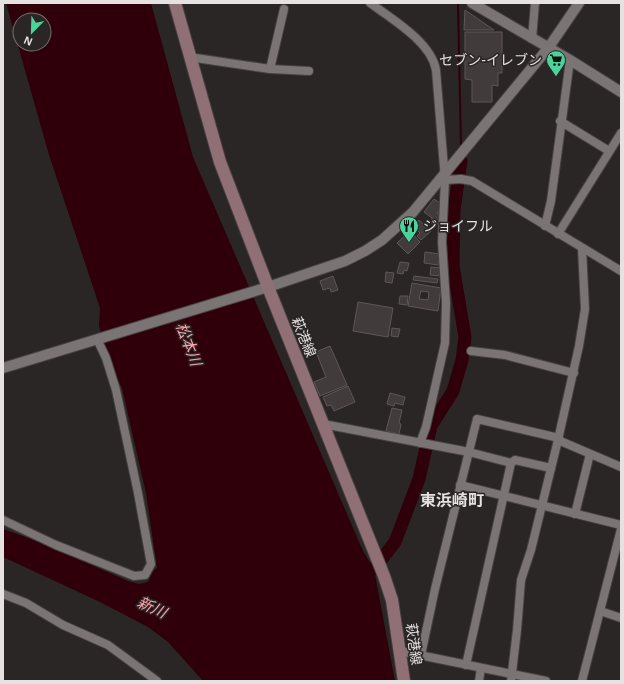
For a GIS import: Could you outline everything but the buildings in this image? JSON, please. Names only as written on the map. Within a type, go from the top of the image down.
[{"type":"main road","name":"萩港線","points":[[175,3],[189,57],[220,162],[268,287],[384,576],[392,600],[404,681]]},
{"type":"street","points":[[370,3],[415,38],[427,50],[435,64],[445,176],[442,242],[446,303],[445,343],[421,443]]},
{"type":"street","points":[[472,3],[532,39],[549,47],[621,92]]},
{"type":"street","points":[[532,39],[535,3]]},
{"type":"street","points":[[3,368],[254,290],[268,287],[345,261],[365,251],[382,240],[412,212],[445,176],[549,47],[579,3]]},
{"type":"street","points":[[270,70],[284,9]]},
{"type":"street","points":[[189,57],[270,70],[309,72]]},
{"type":"street","points":[[545,226],[551,201],[560,121],[570,60]]},
{"type":"street","points":[[560,121],[609,151]]},
{"type":"street","points":[[558,234],[621,133]]},
{"type":"street","points":[[445,176],[472,182],[621,271]]},
{"type":"street","points":[[511,678],[521,580],[542,506],[574,374],[585,309],[582,248]]},
{"type":"street","points":[[3,520],[56,545],[134,576],[145,575],[151,564],[138,493],[116,390],[99,338]]},
{"type":"street","points":[[471,351],[506,355],[574,374]]},
{"type":"street","points":[[420,655],[477,419],[558,439],[621,467]]},
{"type":"street","points":[[323,424],[469,452],[511,463],[515,460],[551,468]]},
{"type":"street","points":[[575,514],[590,454]]},
{"type":"street","points":[[466,665],[511,463]]},
{"type":"street","points":[[460,485],[621,525]]},
{"type":"street","points":[[582,681],[600,611],[618,554],[621,529]]},
{"type":"street","points":[[3,594],[26,603],[63,625],[108,644],[157,681]]},
{"type":"street","points":[[600,611],[621,618]]},
{"type":"street","points":[[400,651],[481,668],[511,678],[546,681]]},
{"type":"street","points":[[479,681],[481,668]]},
{"type":"water","points":[[6,3],[151,3],[193,157],[363,551],[374,569],[395,681],[203,681],[168,642],[148,627],[100,602],[3,557],[3,529],[37,541],[128,581],[139,584],[148,582],[153,571],[157,568],[146,493],[122,388],[111,367],[99,326],[100,308],[49,155],[20,52],[52,52],[52,12],[12,12],[12,24]]},
{"type":"waterway","points":[[458,3],[461,148]]},
{"type":"waterway","points":[[374,569],[395,542],[419,479],[431,426],[453,391],[462,360],[465,337],[453,266],[454,210],[461,161]]},
{"type":"place","name":"セブン-イレブン","points":[[556,77]]},
{"type":"place","name":"ジョイフル","points":[[409,243]]},
{"type":"district","name":"東浜崎町","points":[[452,500]]},
{"type":"water label","name":"松本川","points":[[189,344]]},
{"type":"water label","name":"新川","points":[[152,607]]}]
